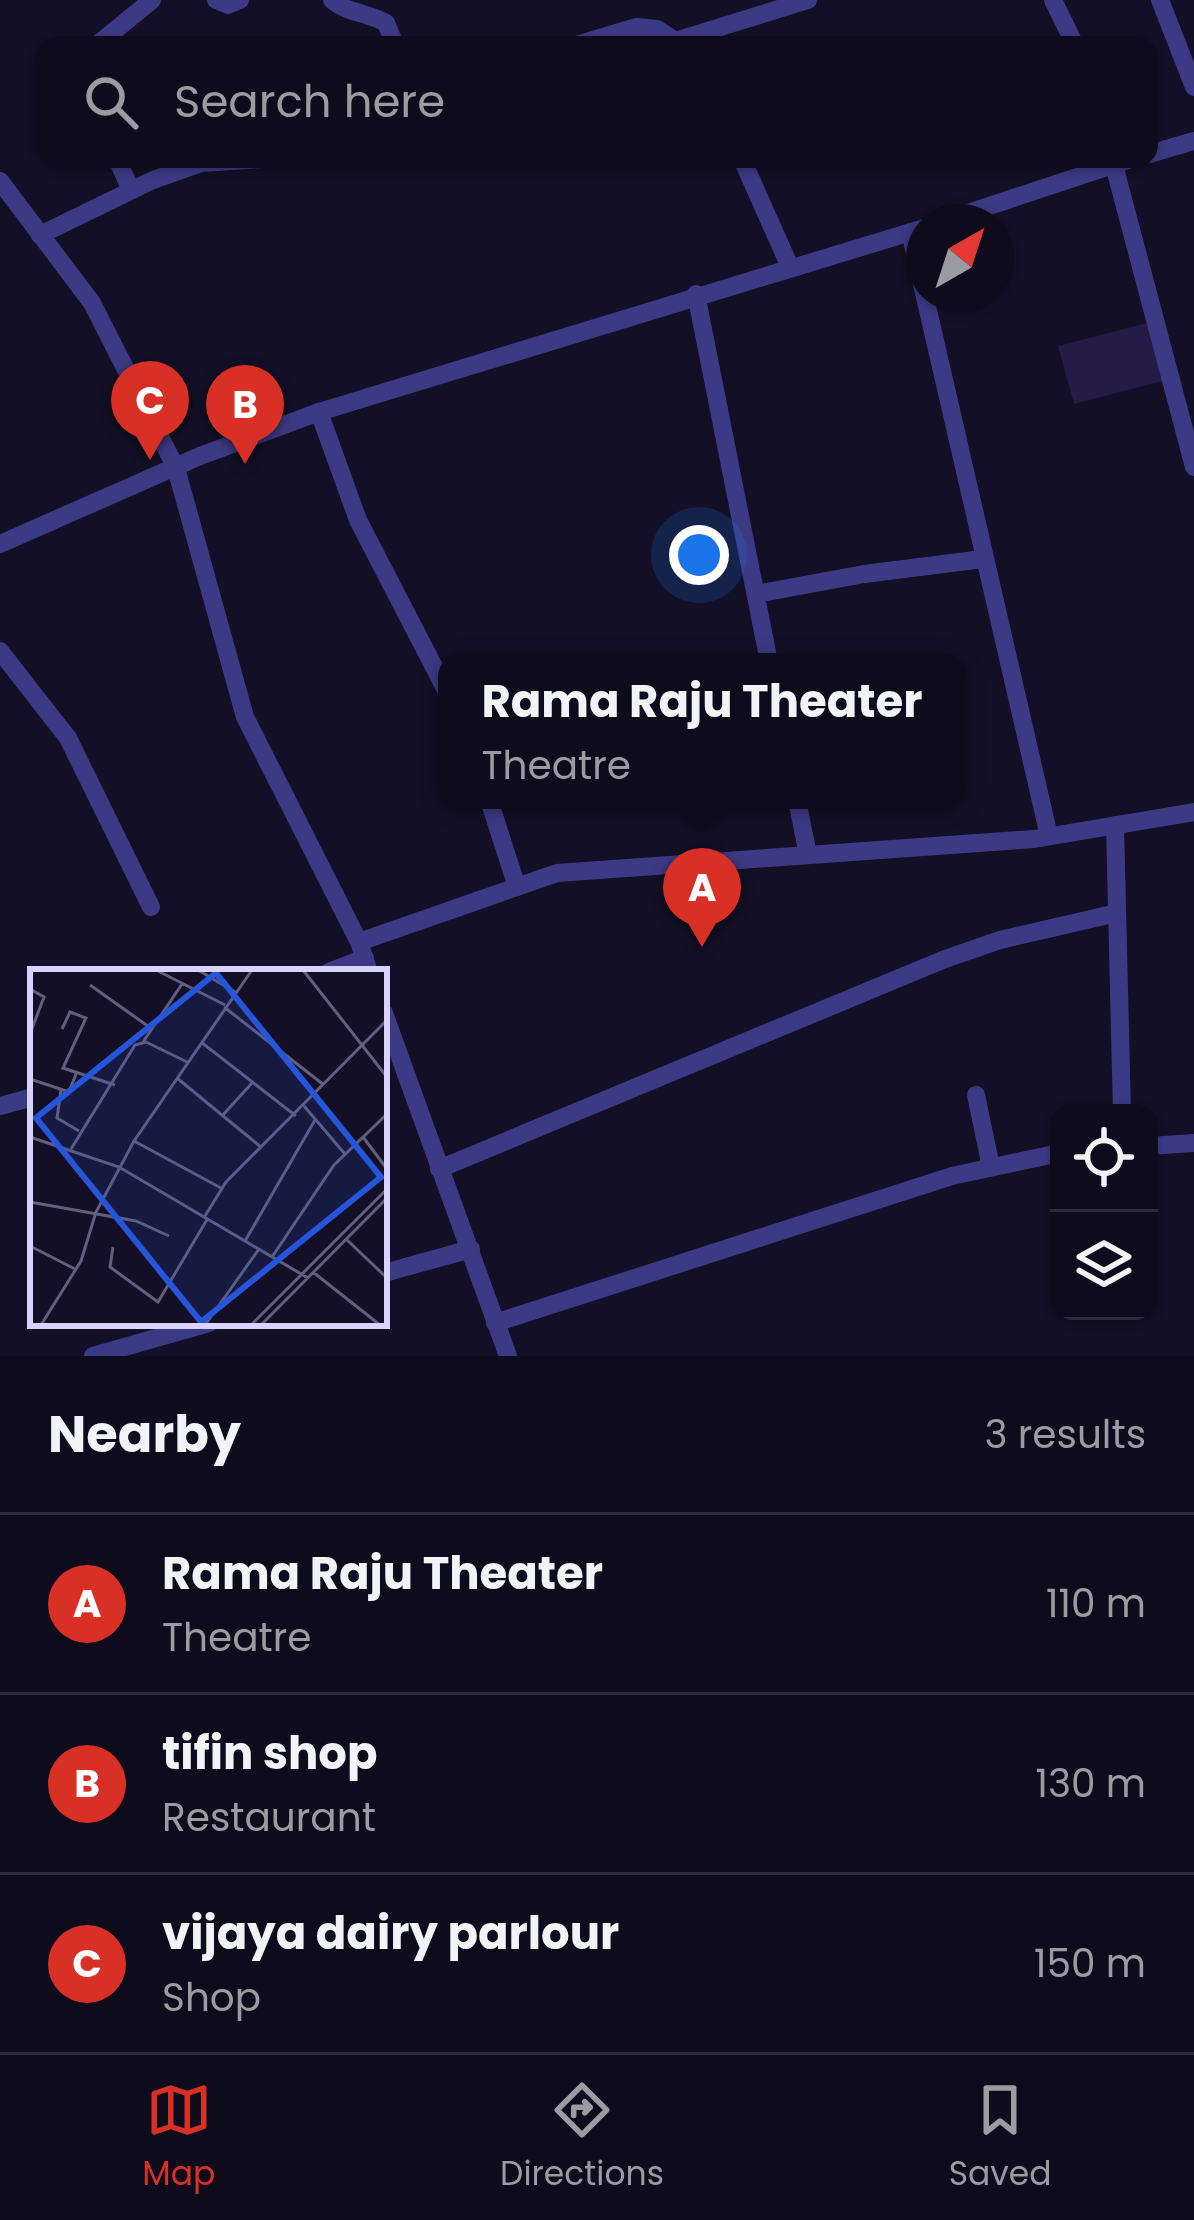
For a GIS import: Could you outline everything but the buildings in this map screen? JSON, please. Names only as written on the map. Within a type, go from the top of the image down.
[{"type":"street","points":[[108,36],[152,0]]},
{"type":"street","points":[[216,0],[228,4],[240,0]]},
{"type":"street","points":[[332,0],[346,11],[386,23],[391,36]]},
{"type":"street","points":[[693,36],[753,8],[808,0]]},
{"type":"street","points":[[1053,0],[1071,36]]},
{"type":"street","points":[[1160,0],[1194,84]]},
{"type":"street","points":[[606,36],[636,27],[657,29],[668,36]]},
{"type":"street","points":[[1158,151],[1194,141]]},
{"type":"street","points":[[121,168],[131,190]]},
{"type":"street","points":[[40,235],[188,168]]},
{"type":"street","points":[[746,168],[790,267]]},
{"type":"street","points":[[996,204],[1105,168]]},
{"type":"street","points":[[1128,168],[1194,467]]},
{"type":"street","points":[[0,181],[92,303],[176,468],[245,716],[364,957]]},
{"type":"street","points":[[0,544],[319,412],[906,233]]},
{"type":"street","points":[[696,294],[767,653]]},
{"type":"street","points":[[933,312],[983,559],[1049,836]]},
{"type":"street","points":[[319,412],[358,520],[438,675]]},
{"type":"street","points":[[756,594],[983,559]]},
{"type":"street","points":[[0,651],[68,738],[151,907]]},
{"type":"street","points":[[492,809],[517,887]]},
{"type":"street","points":[[799,809],[808,855]]},
{"type":"street","points":[[336,969],[557,873],[1049,836],[1194,812]]},
{"type":"street","points":[[1115,825],[1122,1104]]},
{"type":"street","points":[[439,1169],[945,959],[1000,940],[1117,914]]},
{"type":"street","points":[[387,1022],[508,1356]]},
{"type":"street","points":[[976,1095],[991,1167]]},
{"type":"street","points":[[0,1106],[30,1097]]},
{"type":"street","points":[[1158,1144],[1194,1142]]},
{"type":"street","points":[[496,1324],[991,1167],[1050,1155]]},
{"type":"street","points":[[387,1272],[471,1249]]},
{"type":"street","points":[[93,1356],[198,1326]]},
{"type":"place","name":"vijaya dairy parlour","points":[[150,460]]},
{"type":"place","name":"tifin shop","points":[[245,464]]},
{"type":"place","name":"Rama Raju Theater","points":[[702,947]]}]
